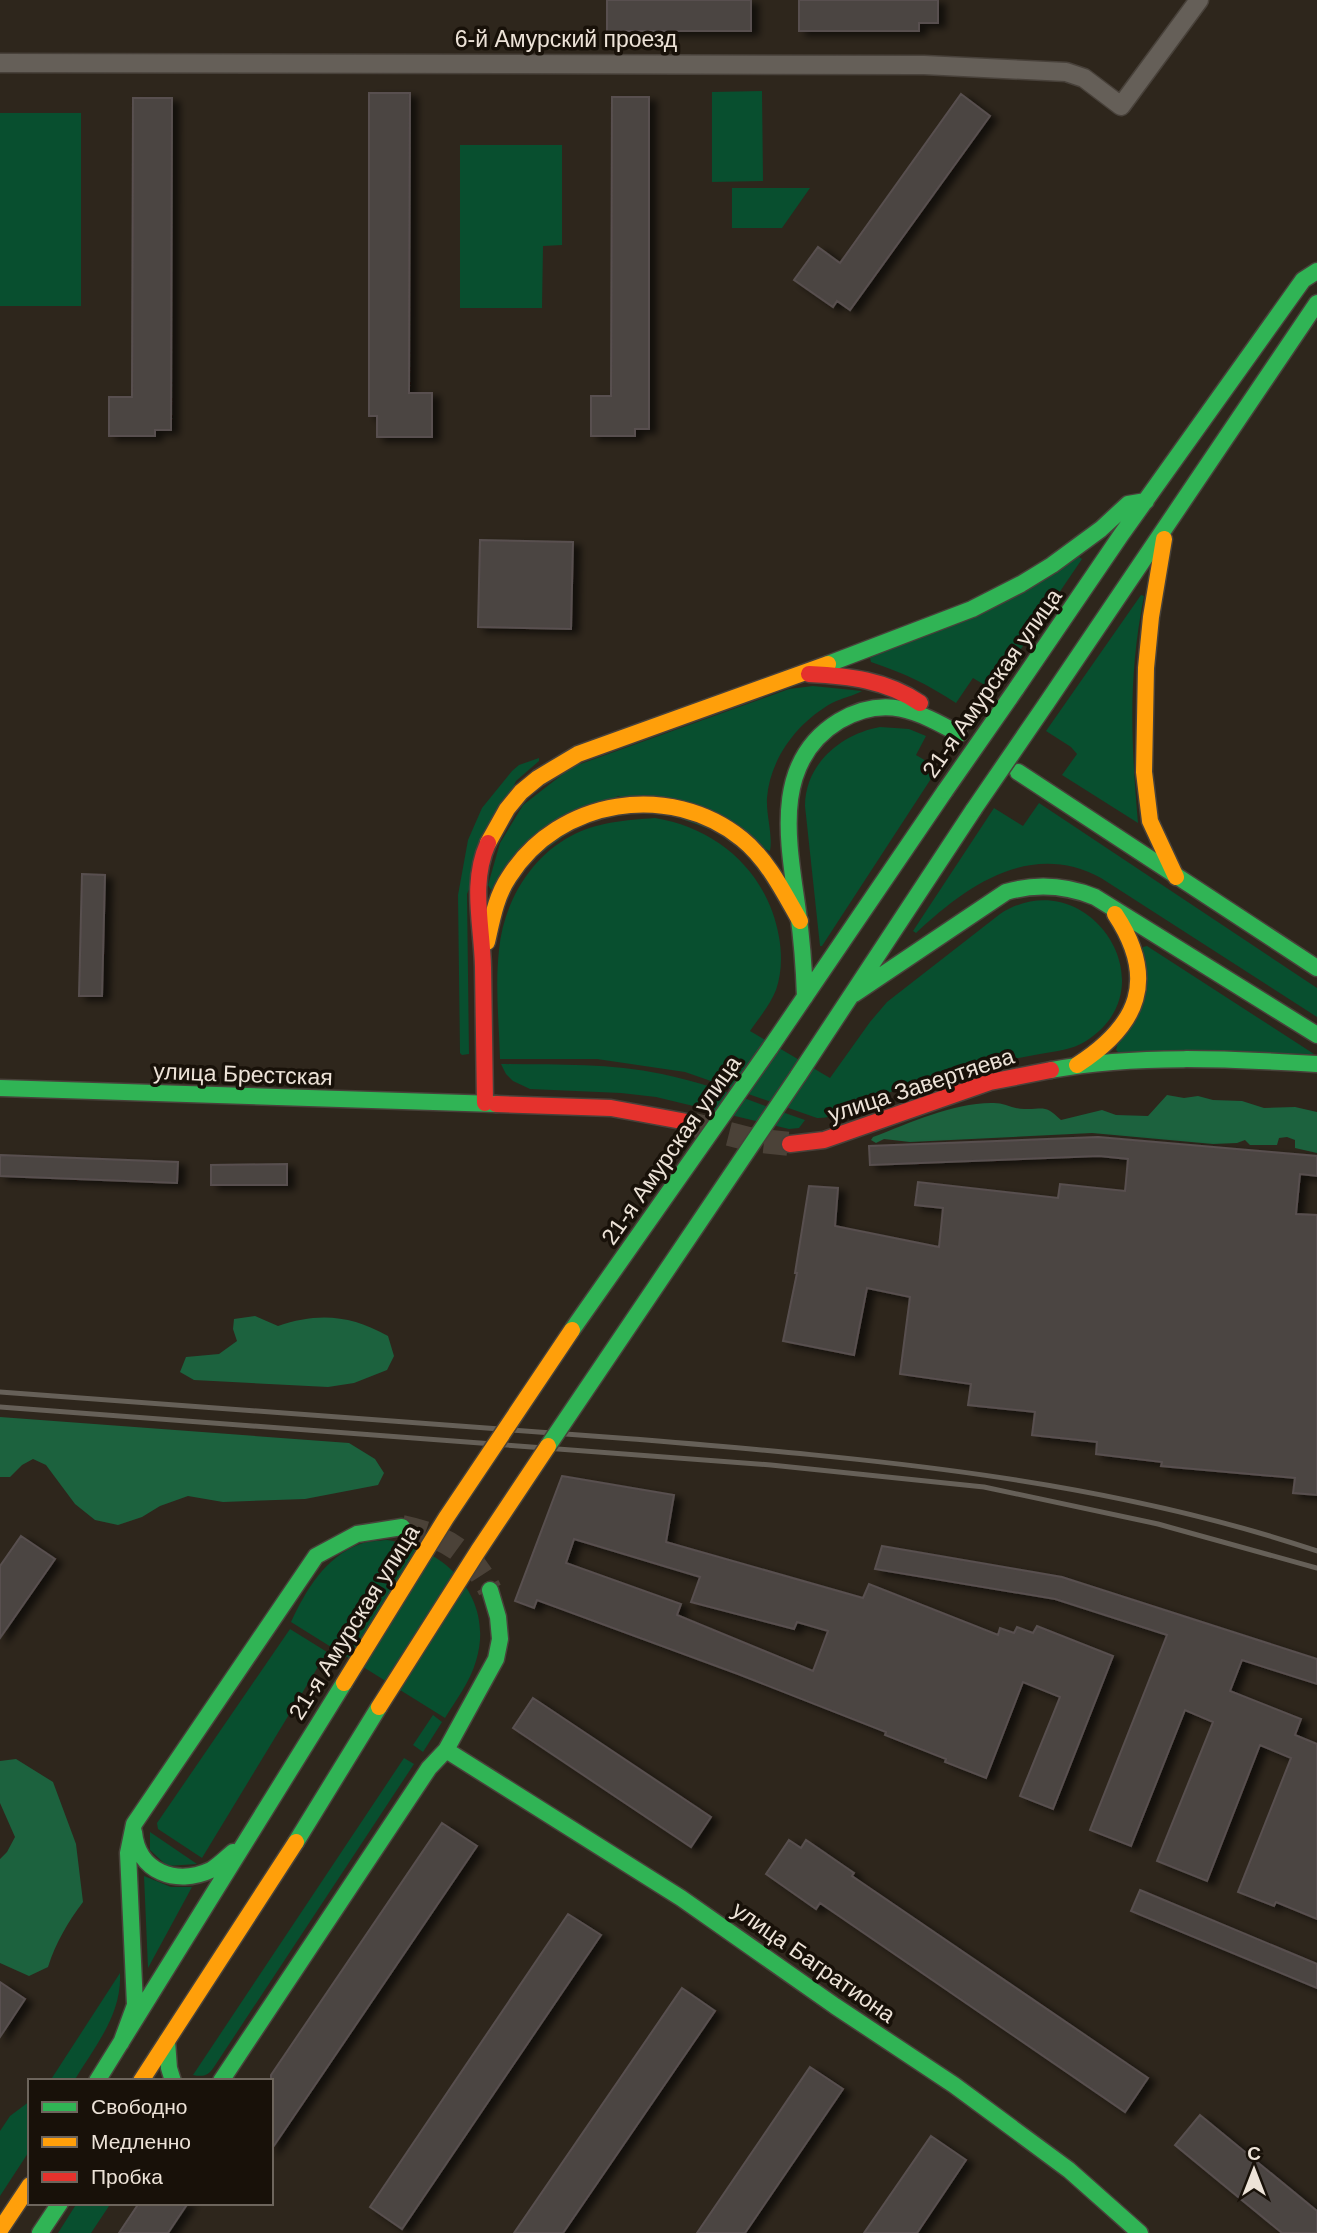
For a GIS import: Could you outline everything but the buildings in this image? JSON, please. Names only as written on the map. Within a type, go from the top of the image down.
[{"type":"main road","name":"21-я Амурская улица","points":[[98,2079],[446,1518],[540,1377],[1146,501],[1303,280],[1317,271]]},
{"type":"main road","points":[[142,2079],[291,1850],[478,1551],[854,994],[974,809],[1317,303]]},
{"type":"main road","points":[[687,1122],[611,1108],[485,1103],[483,959],[477,910],[481,866],[497,822],[522,790],[556,764],[934,624],[997,597],[1063,557],[1101,529],[1128,504],[1146,501]]},
{"type":"main road","points":[[1167,526],[1146,649],[1144,775],[1148,813],[1176,877]]},
{"type":"main road","points":[[794,674],[827,674],[880,683],[909,694],[937,721]]},
{"type":"main road","points":[[805,997],[800,921],[788,828],[788,804],[792,780],[808,747],[842,719],[875,706],[890,704],[937,721],[959,734]]},
{"type":"main road","points":[[1018,772],[1317,968]]},
{"type":"main road","points":[[483,959],[496,902],[517,865],[543,839],[563,824],[592,811],[619,805],[670,804],[696,812],[742,838],[764,862],[800,921]]},
{"type":"main road","points":[[854,994],[1006,892],[1033,885],[1052,885],[1080,891],[1111,908],[1317,1035]]},
{"type":"main road","points":[[1077,1065],[1095,1054],[1124,1025],[1136,995],[1138,979],[1131,941],[1111,908]]},
{"type":"main road","name":"улица Завертяева","points":[[790,1144],[824,1140],[990,1082],[1077,1065],[1211,1058],[1317,1064]]},
{"type":"main road","name":"улица Брестская","points":[[0,1088],[485,1103]]},
{"type":"main road","points":[[121,2043],[135,2005],[128,1853],[134,1824],[316,1556],[347,1536],[373,1528],[402,1527]]},
{"type":"main road","points":[[222,2079],[429,1768],[446,1750],[496,1659],[500,1639],[498,1617],[490,1590]]},
{"type":"main road","name":"улица Багратиона","points":[[446,1750],[713,1919],[832,2004],[948,2080],[1063,2164],[1140,2233]]},
{"type":"main road","points":[[134,1824],[135,1847],[141,1857],[153,1868],[170,1875],[191,1875],[212,1869],[242,1845]]},
{"type":"main road","points":[[167,2041],[167,2061],[172,2079]]},
{"type":"main road","points":[[0,2230],[28,2188]]},
{"type":"main road","points":[[40,2233],[59,2205]]},
{"type":"street","name":"6-й Амурский проезд","points":[[0,63],[947,65],[1066,72],[1084,78],[1121,106],[1199,0]]},
{"type":"green space","points":[[762,91],[763,181],[712,182],[712,92]]},
{"type":"green space","points":[[0,113],[81,113],[81,306],[0,306]]},
{"type":"green space","points":[[460,145],[562,145],[562,245],[543,246],[542,308],[460,308]]},
{"type":"green space","points":[[732,188],[810,188],[782,228],[732,228]]},
{"type":"green space","points":[[1078,556],[1082,559],[993,690],[973,678],[956,703],[915,680],[871,662],[870,658]]},
{"type":"green space","points":[[1141,595],[1144,596],[1135,654],[1132,709],[1138,823],[1062,775],[1077,754],[1046,731]]},
{"type":"green space","points":[[813,686],[862,691],[832,703],[808,720],[780,755],[769,783],[767,798],[770,851],[618,796],[491,890],[488,885],[500,843],[523,805],[572,767],[789,689]]},
{"type":"green space","points":[[880,727],[909,729],[926,736],[916,755],[938,768],[820,946],[805,806],[807,791],[818,764],[828,753],[852,736]]},
{"type":"green space","points":[[539,758],[539,761],[516,781],[467,894],[469,1054],[462,1055],[458,895],[468,840],[482,808],[512,771],[519,765]]},
{"type":"green space","points":[[1039,803],[1317,988],[1317,1017],[1101,878],[1075,867],[1050,864],[1025,866],[1001,873],[978,884],[916,933],[913,931],[994,808],[1023,826]]},
{"type":"green space","points":[[655,818],[678,823],[719,843],[752,874],[773,914],[781,957],[776,990],[750,1031],[830,1078],[887,1002],[1000,914],[1032,901],[1062,902],[1088,915],[1108,936],[1120,962],[1121,990],[1111,1017],[1086,1041],[1075,1046],[937,1077],[824,1118],[817,1118],[685,1072],[597,1059],[500,1059],[497,991],[499,950],[506,916],[521,884],[556,845],[581,831],[623,821]]},
{"type":"green space","points":[[1147,946],[1314,1054],[1119,1053],[1116,1050],[1143,947]]},
{"type":"green space","points":[[501,1064],[602,1066],[642,1070],[716,1089],[805,1120],[799,1128],[789,1129],[656,1097],[530,1089],[513,1081]]},
{"type":"green space","points":[[1167,1095],[1184,1098],[1198,1096],[1213,1100],[1242,1101],[1264,1108],[1295,1107],[1317,1112],[1317,1153],[1295,1148],[1295,1140],[1287,1137],[1279,1138],[1277,1145],[1250,1145],[1245,1140],[1213,1144],[1092,1133],[910,1142],[884,1139],[876,1143],[871,1140],[917,1120],[963,1106],[994,1103],[1014,1108],[1045,1109],[1061,1120],[1102,1110],[1116,1115],[1148,1116]]},
{"type":"green space","points":[[255,1316],[278,1326],[321,1317],[361,1324],[388,1336],[394,1356],[387,1370],[354,1383],[328,1387],[194,1380],[180,1372],[186,1357],[219,1354],[237,1341],[233,1329],[234,1319]]},
{"type":"green space","points":[[0,1417],[349,1443],[375,1459],[384,1473],[378,1485],[305,1499],[223,1502],[188,1496],[118,1525],[95,1520],[75,1504],[46,1465],[33,1459],[10,1477],[0,1477]]},
{"type":"green space","points":[[387,1540],[409,1545],[447,1565],[461,1580],[479,1617],[480,1638],[476,1661],[466,1684],[445,1718],[291,1622],[310,1587],[337,1557],[360,1544]]},
{"type":"green space","points":[[290,1629],[327,1652],[202,1858],[158,1829],[157,1823]]},
{"type":"green space","points":[[433,1715],[442,1722],[423,1752],[413,1745]]},
{"type":"green space","points":[[404,1758],[414,1764],[214,2067],[205,2075],[193,2075]]},
{"type":"green space","points":[[16,1759],[53,1782],[76,1844],[83,1902],[63,1933],[48,1967],[29,1976],[0,1963],[0,1859],[15,1837],[0,1803],[0,1761]]},
{"type":"green space","points":[[150,1832],[197,1864],[167,1866],[150,1850]]},
{"type":"green space","points":[[144,1876],[171,1887],[192,1887],[148,1968]]},
{"type":"green space","points":[[120,1973],[117,2003],[112,2016],[75,2079],[51,2079]]},
{"type":"green space","points":[[28,2102],[28,2153],[0,2196],[0,2131],[10,2116]]},
{"type":"green space","points":[[76,2205],[110,2205],[91,2233],[58,2233]]},
{"type":"tunnel","points":[[694,1125],[753,1140],[790,1144]]},
{"type":"tunnel","points":[[402,1527],[431,1535],[455,1547],[474,1565],[490,1590]]},
{"type":"railway","points":[[0,1392],[719,1446],[892,1463],[979,1474],[1150,1505],[1317,1551]]},
{"type":"railway","points":[[0,1407],[771,1465],[984,1487],[1158,1524],[1317,1568]]},
{"type":"traffic: fast","points":[[1016,689],[1121,535],[1303,280],[1317,271]]},
{"type":"traffic: fast","points":[[1046,704],[1317,303]]},
{"type":"traffic: fast","points":[[828,664],[972,609],[1021,584],[1101,529],[1128,504],[1146,501]]},
{"type":"traffic: fast","points":[[945,791],[1016,689]]},
{"type":"traffic: fast","points":[[974,809],[1046,704]]},
{"type":"traffic: fast","points":[[805,997],[802,944],[789,833],[793,782],[802,759],[817,739],[839,721],[871,708],[886,707],[915,713],[959,734]]},
{"type":"traffic: fast","points":[[1018,772],[1317,968]]},
{"type":"traffic: fast","points":[[770,1048],[945,791]]},
{"type":"traffic: fast","points":[[798,1076],[974,809]]},
{"type":"traffic: fast","points":[[854,994],[1006,892],[1029,887],[1051,887],[1095,897],[1317,1035]]},
{"type":"traffic: fast","points":[[572,1330],[770,1048]]},
{"type":"traffic: fast","points":[[1051,1070],[1150,1060],[1217,1059],[1317,1064]]},
{"type":"traffic: fast","points":[[548,1446],[798,1076]]},
{"type":"traffic: fast","points":[[0,1088],[496,1104]]},
{"type":"traffic: fast","points":[[121,2043],[135,2005],[128,1853],[134,1824],[316,1556],[357,1534],[402,1527]]},
{"type":"traffic: fast","points":[[222,2079],[429,1768],[446,1750],[496,1659],[500,1639],[498,1617],[490,1590]]},
{"type":"traffic: fast","points":[[98,2079],[344,1683]]},
{"type":"traffic: fast","points":[[296,1842],[379,1707]]},
{"type":"traffic: fast","points":[[446,1750],[681,1898],[954,2085],[1069,2170],[1140,2233]]},
{"type":"traffic: fast","points":[[134,1832],[143,1857],[151,1866],[172,1876],[198,1875],[211,1870],[233,1852]]},
{"type":"traffic: fast","points":[[167,2041],[172,2079]]},
{"type":"traffic: fast","points":[[40,2233],[59,2205]]},
{"type":"traffic: slow","points":[[1164,539],[1146,668],[1144,772],[1150,821],[1176,877]]},
{"type":"traffic: slow","points":[[488,843],[507,809],[521,792],[538,778],[578,754],[828,664]]},
{"type":"traffic: slow","points":[[487,942],[501,892],[530,850],[556,830],[586,815],[617,807],[650,805],[682,809],[713,821],[742,839],[775,877],[800,921]]},
{"type":"traffic: slow","points":[[1077,1065],[1115,1034],[1128,1017],[1135,999],[1138,980],[1136,959],[1115,914]]},
{"type":"traffic: slow","points":[[344,1683],[446,1518],[572,1330]]},
{"type":"traffic: slow","points":[[379,1707],[548,1446]]},
{"type":"traffic: slow","points":[[142,2079],[296,1842]]},
{"type":"traffic: slow","points":[[0,2230],[28,2188]]},
{"type":"traffic: jam","points":[[809,674],[880,684],[920,703]]},
{"type":"traffic: jam","points":[[485,1103],[483,967],[478,888],[479,873],[488,843]]},
{"type":"traffic: jam","points":[[790,1144],[824,1140],[990,1082],[1051,1070]]},
{"type":"traffic: jam","points":[[496,1104],[611,1108],[687,1122]]}]
